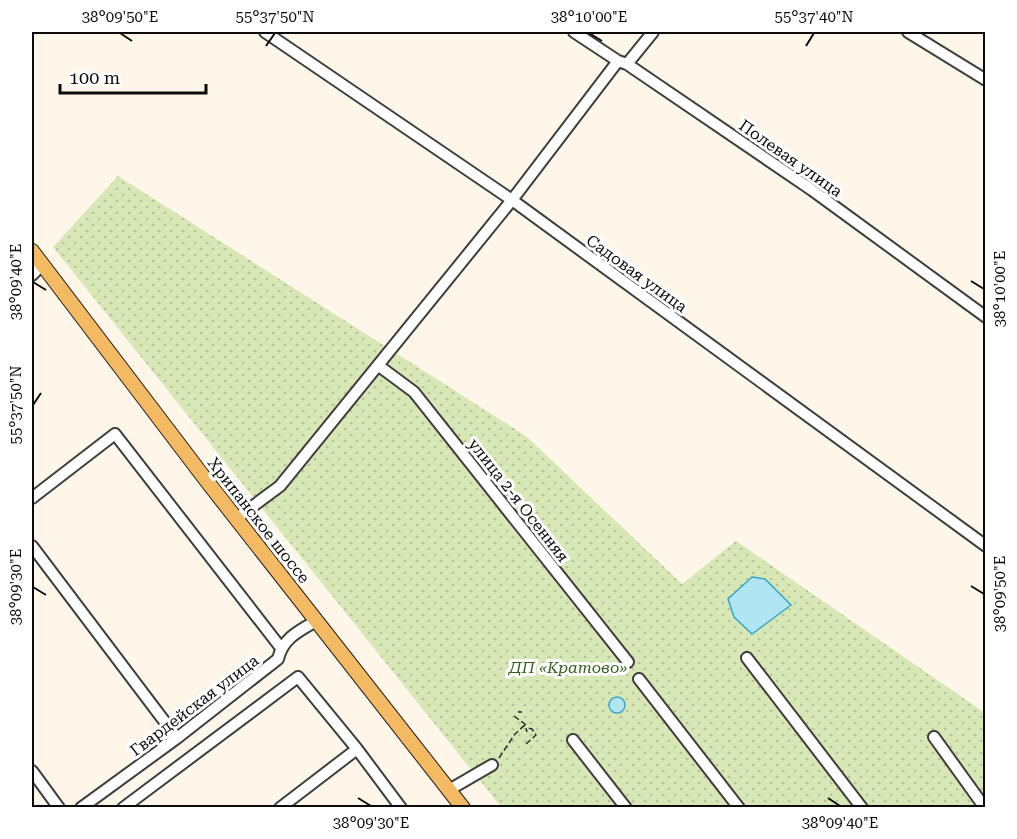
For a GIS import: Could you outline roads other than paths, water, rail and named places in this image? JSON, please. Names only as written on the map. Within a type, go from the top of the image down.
[{"type":"main road","name":"Хрипанское шоссе","points":[[32,251],[198,470],[463,807]]},
{"type":"street","name":"Садовая улица","points":[[265,32],[512,200],[986,546]]},
{"type":"street","name":"Полевая улица","points":[[574,32],[812,190],[986,317]]},
{"type":"street","points":[[237,518],[280,486],[622,63],[653,32]]},
{"type":"street","points":[[908,32],[986,80]]},
{"type":"street","points":[[32,275],[42,265]]},
{"type":"street","name":"улица 2-я Осенняя","points":[[379,366],[414,392],[628,662]]},
{"type":"street","points":[[32,498],[115,434],[281,648]]},
{"type":"street","points":[[32,546],[177,738]]},
{"type":"street","name":"Гвардейская улица","points":[[81,807],[177,738],[278,659],[281,648],[288,639],[316,621]]},
{"type":"street","points":[[747,658],[862,807]]},
{"type":"street","points":[[123,807],[298,677],[401,807]]},
{"type":"street","points":[[639,679],[739,807]]},
{"type":"street","points":[[934,737],[985,807]]},
{"type":"street","points":[[573,740],[620,805]]},
{"type":"street","points":[[280,807],[357,749]]},
{"type":"street","points":[[449,790],[492,765]]},
{"type":"street","points":[[32,771],[59,807]]},
{"type":"water","points":[[752,577],[765,579],[791,605],[752,634],[734,617],[728,599]]},
{"type":"water","points":[[614,697],[620,697],[625,705],[623,711],[614,713],[609,708],[609,702]]},
{"type":"park label","name":"ДП «Кратово»","points":[[568,667]]}]
